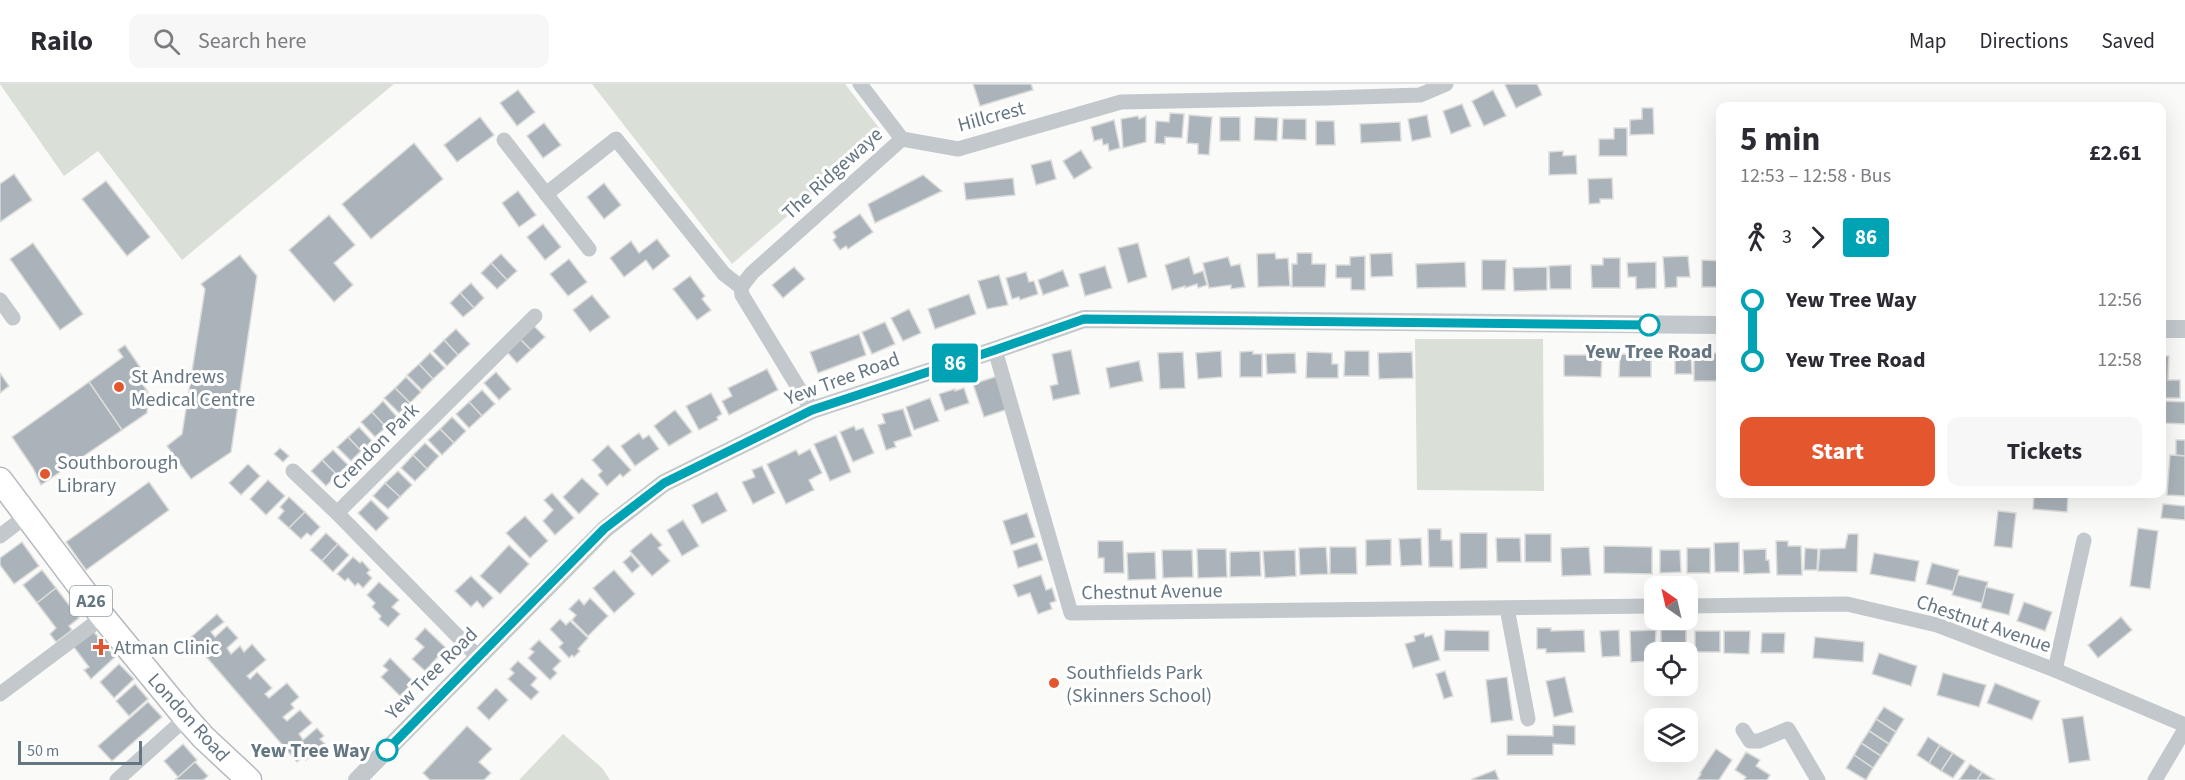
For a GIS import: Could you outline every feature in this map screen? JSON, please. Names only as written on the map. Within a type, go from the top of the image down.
[{"type":"highway","name":"London Road","points":[[0,480],[103,617],[186,718],[249,780]]},
{"type":"street","name":"The Ridgewaye","points":[[741,287],[752,273],[902,139],[860,84]]},
{"type":"street","name":"Hillcrest","points":[[902,139],[958,149],[1121,102],[1266,91],[1420,95],[1446,84]]},
{"type":"street","points":[[546,194],[616,139],[724,274],[741,287],[742,295],[812,410]]},
{"type":"street","points":[[504,140],[589,249]]},
{"type":"street","points":[[0,300],[13,318]]},
{"type":"street","name":"Crendon Park","points":[[478,657],[337,513],[535,316]]},
{"type":"street","name":"Yew Tree Road","points":[[357,780],[604,529],[664,483],[812,410],[1084,319],[1716,325]]},
{"type":"street","points":[[2166,329],[2185,328]]},
{"type":"street","name":"Chestnut Avenue","points":[[995,350],[1071,613],[1644,606]]},
{"type":"street","points":[[293,471],[337,513]]},
{"type":"street","points":[[0,536],[26,516]]},
{"type":"street","points":[[2055,670],[2084,540]]},
{"type":"street","name":"Chestnut Avenue","points":[[1698,606],[1847,604],[1937,625],[2055,670],[2185,727]]},
{"type":"street","points":[[1507,608],[1528,719]]},
{"type":"street","points":[[0,694],[103,617]]},
{"type":"street","points":[[117,780],[186,718]]},
{"type":"street","points":[[2155,780],[2185,727]]},
{"type":"street","points":[[1743,730],[1750,741],[1759,741],[1788,729],[1818,780]]},
{"type":"shaded area","points":[[0,84],[394,84],[182,260],[98,151],[64,176]]},
{"type":"shaded area","points":[[592,84],[845,84],[883,133],[732,264]]},
{"type":"shaded area","points":[[1415,339],[1543,339],[1544,491],[1417,490]]},
{"type":"shaded area","points":[[563,734],[602,768],[610,780],[519,780]]},
{"type":"building","points":[[973,84],[1031,84],[1033,90],[980,106]]},
{"type":"building","points":[[1537,84],[1542,95],[1516,108],[1505,85]]},
{"type":"building","points":[[518,90],[535,112],[517,126],[500,103]]},
{"type":"building","points":[[1493,90],[1506,116],[1484,126],[1472,101]]},
{"type":"building","points":[[1462,104],[1471,126],[1451,134],[1443,111]]},
{"type":"building","points":[[1642,108],[1653,108],[1654,134],[1630,135],[1630,120],[1642,119]]},
{"type":"building","points":[[1170,113],[1184,114],[1182,138],[1165,137],[1165,144],[1155,143],[1156,121],[1169,122]]},
{"type":"building","points":[[1189,115],[1212,117],[1209,155],[1198,154],[1198,144],[1187,143]]},
{"type":"building","points":[[1427,115],[1431,137],[1412,141],[1408,119]]},
{"type":"building","points":[[1138,116],[1139,119],[1146,116],[1146,142],[1123,148],[1121,119]]},
{"type":"building","points":[[480,117],[494,135],[457,162],[444,145]]},
{"type":"building","points":[[1220,117],[1240,117],[1240,141],[1220,141]]},
{"type":"building","points":[[1255,117],[1278,118],[1277,141],[1254,140]]},
{"type":"building","points":[[1283,119],[1306,119],[1306,140],[1282,139]]},
{"type":"building","points":[[1114,120],[1120,148],[1109,151],[1108,144],[1103,145],[1102,139],[1094,141],[1091,127]]},
{"type":"building","points":[[1316,121],[1334,121],[1335,145],[1316,145]]},
{"type":"building","points":[[1400,122],[1401,141],[1361,143],[1360,124]]},
{"type":"building","points":[[544,123],[561,145],[543,158],[527,136]]},
{"type":"building","points":[[1614,128],[1627,128],[1627,156],[1599,156],[1599,139],[1614,139]]},
{"type":"building","points":[[414,143],[443,179],[371,239],[342,204]]},
{"type":"building","points":[[1081,150],[1092,168],[1074,179],[1063,161]]},
{"type":"building","points":[[1563,151],[1563,156],[1576,155],[1577,174],[1549,175],[1549,152]]},
{"type":"building","points":[[1051,160],[1056,179],[1036,185],[1031,165]]},
{"type":"building","points":[[14,174],[32,200],[0,222],[0,184]]},
{"type":"building","points":[[923,175],[942,191],[875,223],[868,204]]},
{"type":"building","points":[[1013,178],[1015,195],[966,200],[964,183]]},
{"type":"building","points":[[1612,178],[1613,199],[1600,199],[1600,203],[1589,204],[1588,179]]},
{"type":"building","points":[[106,181],[150,237],[127,256],[82,199]]},
{"type":"building","points":[[604,183],[621,205],[604,219],[587,197]]},
{"type":"building","points":[[518,191],[536,215],[519,227],[502,203]]},
{"type":"building","points":[[860,214],[873,232],[848,249],[846,246],[840,250],[833,240],[836,237],[833,232]]},
{"type":"building","points":[[329,215],[355,245],[334,263],[353,285],[334,302],[289,250]]},
{"type":"building","points":[[543,224],[561,247],[545,260],[527,237]]},
{"type":"building","points":[[657,239],[670,256],[653,270],[646,260],[624,277],[610,258],[631,241],[639,253]]},
{"type":"building","points":[[33,243],[83,314],[60,330],[10,259]]},
{"type":"building","points":[[1138,243],[1147,277],[1128,283],[1118,248]]},
{"type":"building","points":[[1275,253],[1276,259],[1288,258],[1290,286],[1258,287],[1257,254]]},
{"type":"building","points":[[1297,253],[1312,253],[1312,264],[1326,264],[1325,287],[1292,287],[1292,264],[1297,264]]},
{"type":"building","points":[[1392,253],[1393,276],[1371,277],[1370,254]]},
{"type":"building","points":[[501,254],[517,271],[507,280],[491,263]]},
{"type":"building","points":[[240,255],[257,276],[231,452],[191,479],[167,446],[182,434],[205,289],[201,284]]},
{"type":"building","points":[[1365,256],[1365,290],[1351,290],[1351,278],[1336,278],[1336,265],[1350,265],[1350,257]]},
{"type":"building","points":[[1688,256],[1690,277],[1677,277],[1677,287],[1665,288],[1663,257]]},
{"type":"building","points":[[1189,257],[1194,274],[1203,271],[1207,285],[1198,288],[1197,284],[1172,290],[1165,265]]},
{"type":"building","points":[[1228,257],[1231,266],[1240,264],[1245,287],[1231,289],[1231,285],[1209,288],[1203,263]]},
{"type":"building","points":[[1603,258],[1620,258],[1620,288],[1592,288],[1591,265],[1603,265]]},
{"type":"building","points":[[569,259],[587,282],[568,296],[550,274]]},
{"type":"building","points":[[1482,260],[1506,260],[1505,290],[1482,290]]},
{"type":"building","points":[[1702,260],[1716,261],[1716,287],[1702,287]]},
{"type":"building","points":[[1465,262],[1466,287],[1417,288],[1416,264]]},
{"type":"building","points":[[1656,262],[1656,288],[1636,289],[1636,277],[1628,277],[1627,263]]},
{"type":"building","points":[[491,263],[507,280],[497,289],[481,273]]},
{"type":"building","points":[[1571,265],[1571,289],[1550,289],[1549,266]]},
{"type":"building","points":[[1105,266],[1112,288],[1085,296],[1079,274]]},
{"type":"building","points":[[794,267],[805,279],[783,298],[772,285]]},
{"type":"building","points":[[1547,267],[1547,290],[1514,291],[1513,268]]},
{"type":"building","points":[[1063,270],[1069,286],[1043,295],[1038,280]]},
{"type":"building","points":[[1026,272],[1029,282],[1034,281],[1038,294],[1020,300],[1019,297],[1012,299],[1006,278]]},
{"type":"building","points":[[999,275],[1008,305],[987,309],[978,281]]},
{"type":"building","points":[[690,276],[705,296],[702,299],[711,310],[697,320],[673,289]]},
{"type":"building","points":[[471,283],[484,298],[474,308],[460,293]]},
{"type":"building","points":[[460,293],[474,308],[463,317],[450,303]]},
{"type":"building","points":[[969,294],[976,314],[935,329],[928,309]]},
{"type":"building","points":[[592,295],[610,317],[590,332],[573,310]]},
{"type":"building","points":[[909,309],[921,333],[903,341],[891,318]]},
{"type":"building","points":[[885,322],[895,344],[872,354],[862,332]]},
{"type":"building","points":[[534,326],[545,337],[531,350],[520,339]]},
{"type":"building","points":[[456,329],[470,344],[458,355],[444,340]]},
{"type":"building","points":[[859,334],[866,355],[818,373],[810,352]]},
{"type":"building","points":[[520,339],[531,350],[517,363],[507,352]]},
{"type":"building","points":[[444,340],[458,355],[447,366],[433,351]]},
{"type":"building","name":"St Andrews Medical Centre","points":[[125,345],[140,367],[134,371],[148,392],[147,413],[122,430],[89,382],[123,357],[118,350]]},
{"type":"building","points":[[1071,350],[1080,394],[1053,400],[1050,386],[1058,384],[1052,354]]},
{"type":"building","points":[[1221,351],[1222,377],[1198,379],[1196,353]]},
{"type":"building","points":[[1253,351],[1253,354],[1262,354],[1262,377],[1240,377],[1240,352]]},
{"type":"building","points":[[1345,351],[1369,351],[1369,376],[1344,376]]},
{"type":"building","points":[[1694,351],[1716,353],[1716,381],[1694,381]]},
{"type":"building","points":[[1183,352],[1185,388],[1160,389],[1158,353]]},
{"type":"building","points":[[1307,352],[1332,353],[1332,364],[1338,364],[1338,378],[1306,378]]},
{"type":"building","points":[[1412,352],[1413,378],[1379,379],[1378,353]]},
{"type":"building","points":[[430,353],[445,368],[433,379],[419,364]]},
{"type":"building","points":[[1295,353],[1296,373],[1267,374],[1266,354]]},
{"type":"building","points":[[1675,353],[1691,353],[1692,374],[1675,374]]},
{"type":"building","points":[[1620,354],[1651,355],[1651,377],[1619,377]]},
{"type":"building","points":[[1564,355],[1602,355],[1601,377],[1564,376]]},
{"type":"building","points":[[2166,356],[2169,356],[2168,380],[2180,380],[2180,398],[2166,398]]},
{"type":"building","points":[[1139,361],[1143,381],[1110,388],[1106,368]]},
{"type":"building","points":[[419,364],[433,379],[422,390],[407,375]]},
{"type":"building","points":[[767,369],[778,390],[729,415],[722,401],[732,396],[728,388]]},
{"type":"building","points":[[496,372],[511,389],[499,400],[484,383]]},
{"type":"building","points":[[0,373],[9,386],[0,393]]},
{"type":"building","points":[[1001,375],[1011,408],[984,417],[973,384]]},
{"type":"building","points":[[406,377],[421,392],[410,403],[395,388]]},
{"type":"building","points":[[89,382],[122,430],[41,485],[33,468],[12,437]]},
{"type":"building","points":[[395,388],[410,403],[399,413],[384,398]]},
{"type":"building","points":[[964,388],[969,403],[945,411],[939,394]]},
{"type":"building","points":[[482,390],[495,404],[482,416],[469,402]]},
{"type":"building","points":[[711,393],[722,414],[717,417],[718,420],[699,430],[686,406]]},
{"type":"building","points":[[930,398],[939,421],[914,430],[906,407]]},
{"type":"building","points":[[383,401],[397,417],[386,427],[372,412]]},
{"type":"building","points":[[2166,401],[2185,402],[2185,424],[2166,423]]},
{"type":"building","points":[[469,402],[482,416],[469,428],[456,414]]},
{"type":"building","points":[[903,409],[912,436],[894,442],[896,447],[886,450],[878,425],[885,423],[882,414]]},
{"type":"building","points":[[675,410],[692,432],[669,446],[654,426]]},
{"type":"building","points":[[372,412],[386,427],[375,437],[361,422]]},
{"type":"building","points":[[452,417],[466,431],[454,443],[440,429]]},
{"type":"building","points":[[854,426],[856,430],[863,428],[874,453],[853,462],[840,432]]},
{"type":"building","points":[[359,427],[372,441],[361,451],[348,437]]},
{"type":"building","points":[[440,429],[454,443],[442,455],[428,440]]},
{"type":"building","points":[[639,433],[643,439],[649,435],[659,449],[635,466],[621,446]]},
{"type":"building","points":[[836,435],[851,472],[830,481],[814,444]]},
{"type":"building","points":[[348,437],[361,451],[351,461],[337,447]]},
{"type":"building","points":[[2176,440],[2185,440],[2185,456],[2176,455]]},
{"type":"building","points":[[425,443],[439,456],[427,469],[413,455]]},
{"type":"building","points":[[608,445],[631,470],[623,477],[620,474],[607,486],[598,475],[602,471],[592,460]]},
{"type":"building","points":[[280,448],[289,456],[283,462],[274,454]]},
{"type":"building","points":[[810,449],[822,473],[809,480],[814,490],[786,504],[767,464],[796,450],[799,455]]},
{"type":"building","points":[[333,450],[348,465],[337,475],[322,460]]},
{"type":"building","points":[[413,455],[427,469],[415,481],[401,468]]},
{"type":"building","points":[[2170,455],[2185,456],[2185,496],[2167,495]]},
{"type":"building","points":[[322,460],[337,475],[326,486],[311,471]]},
{"type":"building","points":[[248,464],[260,476],[241,495],[229,483]]},
{"type":"building","points":[[762,466],[775,493],[753,504],[742,482],[755,477],[752,470]]},
{"type":"building","points":[[398,471],[412,485],[400,497],[385,483]]},
{"type":"building","points":[[582,478],[599,494],[579,514],[563,497]]},
{"type":"building","points":[[268,480],[285,496],[266,515],[250,499]]},
{"type":"building","points":[[149,482],[169,510],[86,570],[66,542]]},
{"type":"building","points":[[385,483],[400,497],[388,509],[373,496]]},
{"type":"building","points":[[717,492],[727,511],[702,524],[692,505]]},
{"type":"building","points":[[552,493],[574,518],[555,535],[543,521],[553,510],[544,500]]},
{"type":"building","points":[[289,497],[305,512],[289,528],[278,518],[284,511],[280,507]]},
{"type":"building","points":[[2034,498],[2068,498],[2067,512],[2033,509]]},
{"type":"building","points":[[371,500],[389,518],[376,531],[358,513]]},
{"type":"building","points":[[2163,504],[2185,506],[2185,520],[2161,518]]},
{"type":"building","points":[[1998,511],[2016,513],[2012,548],[1994,546]]},
{"type":"building","points":[[305,512],[320,527],[311,536],[307,533],[301,539],[289,528]]},
{"type":"building","points":[[1027,513],[1035,537],[1011,545],[1003,521]]},
{"type":"building","points":[[525,516],[548,541],[530,558],[506,533]]},
{"type":"building","points":[[683,520],[699,546],[682,556],[667,530]]},
{"type":"building","points":[[2138,528],[2158,531],[2150,589],[2130,586]]},
{"type":"building","points":[[1428,529],[1441,529],[1441,540],[1452,540],[1453,567],[1429,567]]},
{"type":"building","points":[[326,533],[338,544],[322,561],[310,550]]},
{"type":"building","points":[[651,533],[662,545],[658,548],[670,561],[652,576],[630,551]]},
{"type":"building","points":[[1460,533],[1487,533],[1487,568],[1460,569]]},
{"type":"building","points":[[1525,534],[1551,534],[1551,562],[1525,562]]},
{"type":"building","points":[[1848,534],[1858,534],[1857,572],[1818,571],[1820,549],[1845,548]]},
{"type":"building","points":[[1421,538],[1422,565],[1401,566],[1399,539]]},
{"type":"building","points":[[1496,538],[1520,538],[1521,562],[1497,562]]},
{"type":"building","points":[[1391,539],[1391,565],[1366,566],[1366,540]]},
{"type":"building","points":[[1098,541],[1123,541],[1124,573],[1104,573],[1104,558],[1098,558]]},
{"type":"building","points":[[1776,541],[1788,541],[1788,546],[1801,546],[1802,575],[1777,575]]},
{"type":"building","points":[[22,542],[39,566],[14,584],[0,565],[0,558]]},
{"type":"building","points":[[1739,542],[1739,572],[1715,572],[1714,543]]},
{"type":"building","points":[[1037,543],[1043,560],[1018,568],[1013,551]]},
{"type":"building","points":[[338,544],[349,555],[333,572],[322,561]]},
{"type":"building","points":[[509,545],[529,564],[500,594],[480,576]]},
{"type":"building","points":[[1604,546],[1652,547],[1652,574],[1604,573]]},
{"type":"building","points":[[1326,547],[1328,574],[1300,575],[1299,548]]},
{"type":"building","points":[[1330,547],[1356,547],[1357,574],[1330,574]]},
{"type":"building","points":[[1589,547],[1591,575],[1562,576],[1561,548]]},
{"type":"building","points":[[1687,548],[1710,548],[1710,573],[1687,573]]},
{"type":"building","points":[[1805,548],[1818,549],[1817,570],[1804,570]]},
{"type":"building","points":[[1197,549],[1226,549],[1227,577],[1198,578]]},
{"type":"building","points":[[1766,549],[1766,560],[1769,560],[1770,573],[1744,574],[1743,550]]},
{"type":"building","points":[[1162,550],[1192,550],[1193,577],[1163,578]]},
{"type":"building","points":[[1295,550],[1296,576],[1265,578],[1263,551]]},
{"type":"building","points":[[1660,550],[1680,550],[1681,572],[1660,573]]},
{"type":"building","points":[[1260,551],[1261,576],[1230,577],[1230,552]]},
{"type":"building","points":[[1155,552],[1156,579],[1128,580],[1127,553]]},
{"type":"building","points":[[1874,553],[1919,561],[1915,582],[1870,574]]},
{"type":"building","points":[[631,555],[640,566],[632,573],[623,562]]},
{"type":"building","points":[[353,557],[360,563],[362,561],[370,570],[367,573],[372,578],[363,588],[358,583],[355,586],[348,578],[345,581],[337,574]]},
{"type":"building","points":[[1932,563],[1959,570],[1953,591],[1926,584]]},
{"type":"building","points":[[42,570],[56,588],[37,603],[23,585]]},
{"type":"building","points":[[614,570],[635,594],[614,613],[593,588]]},
{"type":"building","points":[[1041,575],[1046,590],[1052,588],[1056,601],[1050,603],[1052,609],[1038,614],[1030,593],[1018,597],[1013,585]]},
{"type":"building","points":[[1958,575],[1988,582],[1982,603],[1952,595]]},
{"type":"building","points":[[471,576],[493,598],[483,608],[477,601],[471,607],[455,591]]},
{"type":"building","points":[[379,582],[399,600],[392,607],[400,614],[388,627],[379,619],[381,616],[372,607],[375,603],[367,595]]},
{"type":"building","points":[[1986,587],[2014,594],[2009,615],[1981,608]]},
{"type":"building","points":[[56,588],[79,618],[69,626],[72,630],[56,642],[50,634],[56,628],[37,603]]},
{"type":"building","points":[[590,598],[608,616],[588,636],[572,620],[576,615],[569,609],[579,599],[584,605]]},
{"type":"building","points":[[2024,602],[2052,612],[2045,631],[2017,621]]},
{"type":"building","points":[[217,614],[224,622],[211,632],[215,637],[227,626],[238,638],[227,648],[231,654],[240,646],[244,652],[252,644],[266,660],[247,676],[250,679],[257,672],[272,688],[265,694],[269,698],[287,683],[299,697],[291,704],[294,708],[283,717],[287,721],[300,710],[312,723],[299,734],[303,740],[317,728],[324,736],[320,739],[325,744],[306,760],[304,756],[297,762],[190,638]]},
{"type":"building","points":[[2121,617],[2132,630],[2098,658],[2088,645]]},
{"type":"building","points":[[560,619],[566,625],[570,621],[588,638],[574,657],[572,655],[569,658],[559,647],[563,643],[550,629]]},
{"type":"building","points":[[425,628],[446,648],[425,671],[412,659],[424,647],[415,639]]},
{"type":"building","points":[[1537,628],[1551,628],[1551,631],[1584,630],[1585,652],[1546,653],[1546,649],[1537,649]]},
{"type":"building","points":[[1445,630],[1489,631],[1489,651],[1444,651]]},
{"type":"building","points":[[1619,630],[1620,656],[1602,657],[1600,631]]},
{"type":"building","points":[[1656,630],[1655,642],[1644,642],[1644,661],[1631,662],[1630,631]]},
{"type":"building","points":[[1661,630],[1686,630],[1686,642],[1661,642]]},
{"type":"building","points":[[93,631],[115,657],[91,679],[84,670],[89,667],[73,646]]},
{"type":"building","points":[[1695,631],[1720,631],[1720,652],[1698,652],[1698,642],[1695,642]]},
{"type":"building","points":[[1724,631],[1750,631],[1749,654],[1724,653]]},
{"type":"building","points":[[1424,633],[1425,637],[1432,635],[1440,660],[1413,668],[1405,644],[1415,641],[1414,636]]},
{"type":"building","points":[[1762,633],[1785,633],[1784,653],[1761,653]]},
{"type":"building","points":[[1815,637],[1864,642],[1863,662],[1813,658]]},
{"type":"building","points":[[539,640],[561,661],[553,669],[557,673],[550,680],[528,658],[534,652],[530,649]]},
{"type":"building","points":[[1879,653],[1917,666],[1911,686],[1872,674]]},
{"type":"building","points":[[390,658],[412,680],[400,696],[381,677],[388,670],[383,666]]},
{"type":"building","points":[[518,661],[537,678],[531,685],[539,692],[531,700],[508,679],[514,673],[510,669]]},
{"type":"building","points":[[119,664],[134,679],[114,698],[100,682]]},
{"type":"building","points":[[1445,671],[1453,696],[1444,699],[1436,674]]},
{"type":"building","points":[[1943,673],[1986,685],[1979,707],[1937,695]]},
{"type":"building","points":[[1507,677],[1513,720],[1491,723],[1486,680]]},
{"type":"building","points":[[1565,677],[1573,712],[1554,717],[1546,681]]},
{"type":"building","points":[[1995,683],[2040,701],[2032,720],[1987,703]]},
{"type":"building","points":[[135,684],[148,699],[129,716],[116,701]]},
{"type":"building","points":[[496,688],[508,700],[489,720],[477,708]]},
{"type":"building","points":[[148,702],[162,717],[112,761],[98,746]]},
{"type":"building","points":[[1884,707],[1904,719],[1896,732],[1876,719]]},
{"type":"building","points":[[2083,716],[2090,760],[2069,763],[2062,719]]},
{"type":"building","points":[[1876,719],[1896,732],[1889,744],[1869,731]]},
{"type":"building","points":[[1553,725],[1575,726],[1575,745],[1553,744],[1553,755],[1507,755],[1507,735],[1553,736]]},
{"type":"building","points":[[467,726],[492,749],[479,762],[491,773],[484,780],[430,780],[423,773]]},
{"type":"building","points":[[1869,731],[1889,744],[1881,756],[1861,743]]},
{"type":"building","points":[[1928,737],[1940,745],[1929,763],[1917,755]]},
{"type":"building","points":[[1861,743],[1881,756],[1873,768],[1854,755]]},
{"type":"building","points":[[183,744],[197,760],[178,777],[164,761]]},
{"type":"building","points":[[1940,745],[1953,753],[1941,771],[1929,763]]},
{"type":"building","points":[[1716,749],[1732,760],[1719,780],[1697,780],[1700,773]]},
{"type":"building","points":[[1746,752],[1760,760],[1756,766],[1770,775],[1767,780],[1744,780],[1746,777],[1735,770]]},
{"type":"building","points":[[1953,753],[1965,761],[1953,778],[1941,771]]},
{"type":"building","points":[[1854,755],[1873,768],[1866,780],[1846,768]]},
{"type":"building","points":[[195,762],[208,776],[203,780],[175,780]]},
{"type":"building","points":[[1970,764],[1982,772],[1977,780],[1959,780]]},
{"type":"building","points":[[1495,770],[1499,780],[1472,780],[1472,779]]},
{"type":"building","points":[[1982,772],[1995,780],[1977,780]]},
{"type":"bus line","name":"86","points":[[387,750],[604,529],[664,483],[812,410],[1084,319],[1649,325]]},
{"type":"place","name":"Yew Tree Road","points":[[1649,325]]},
{"type":"place","name":"St Andrews Medical Centre","points":[[119,387]]},
{"type":"place","name":"Southborough Library","points":[[45,474]]},
{"type":"place","name":"Atman Clinic","points":[[101,647]]},
{"type":"place","name":"Southfields Park (Skinners School)","points":[[1054,683]]},
{"type":"place","name":"Yew Tree Way","points":[[387,750]]}]
